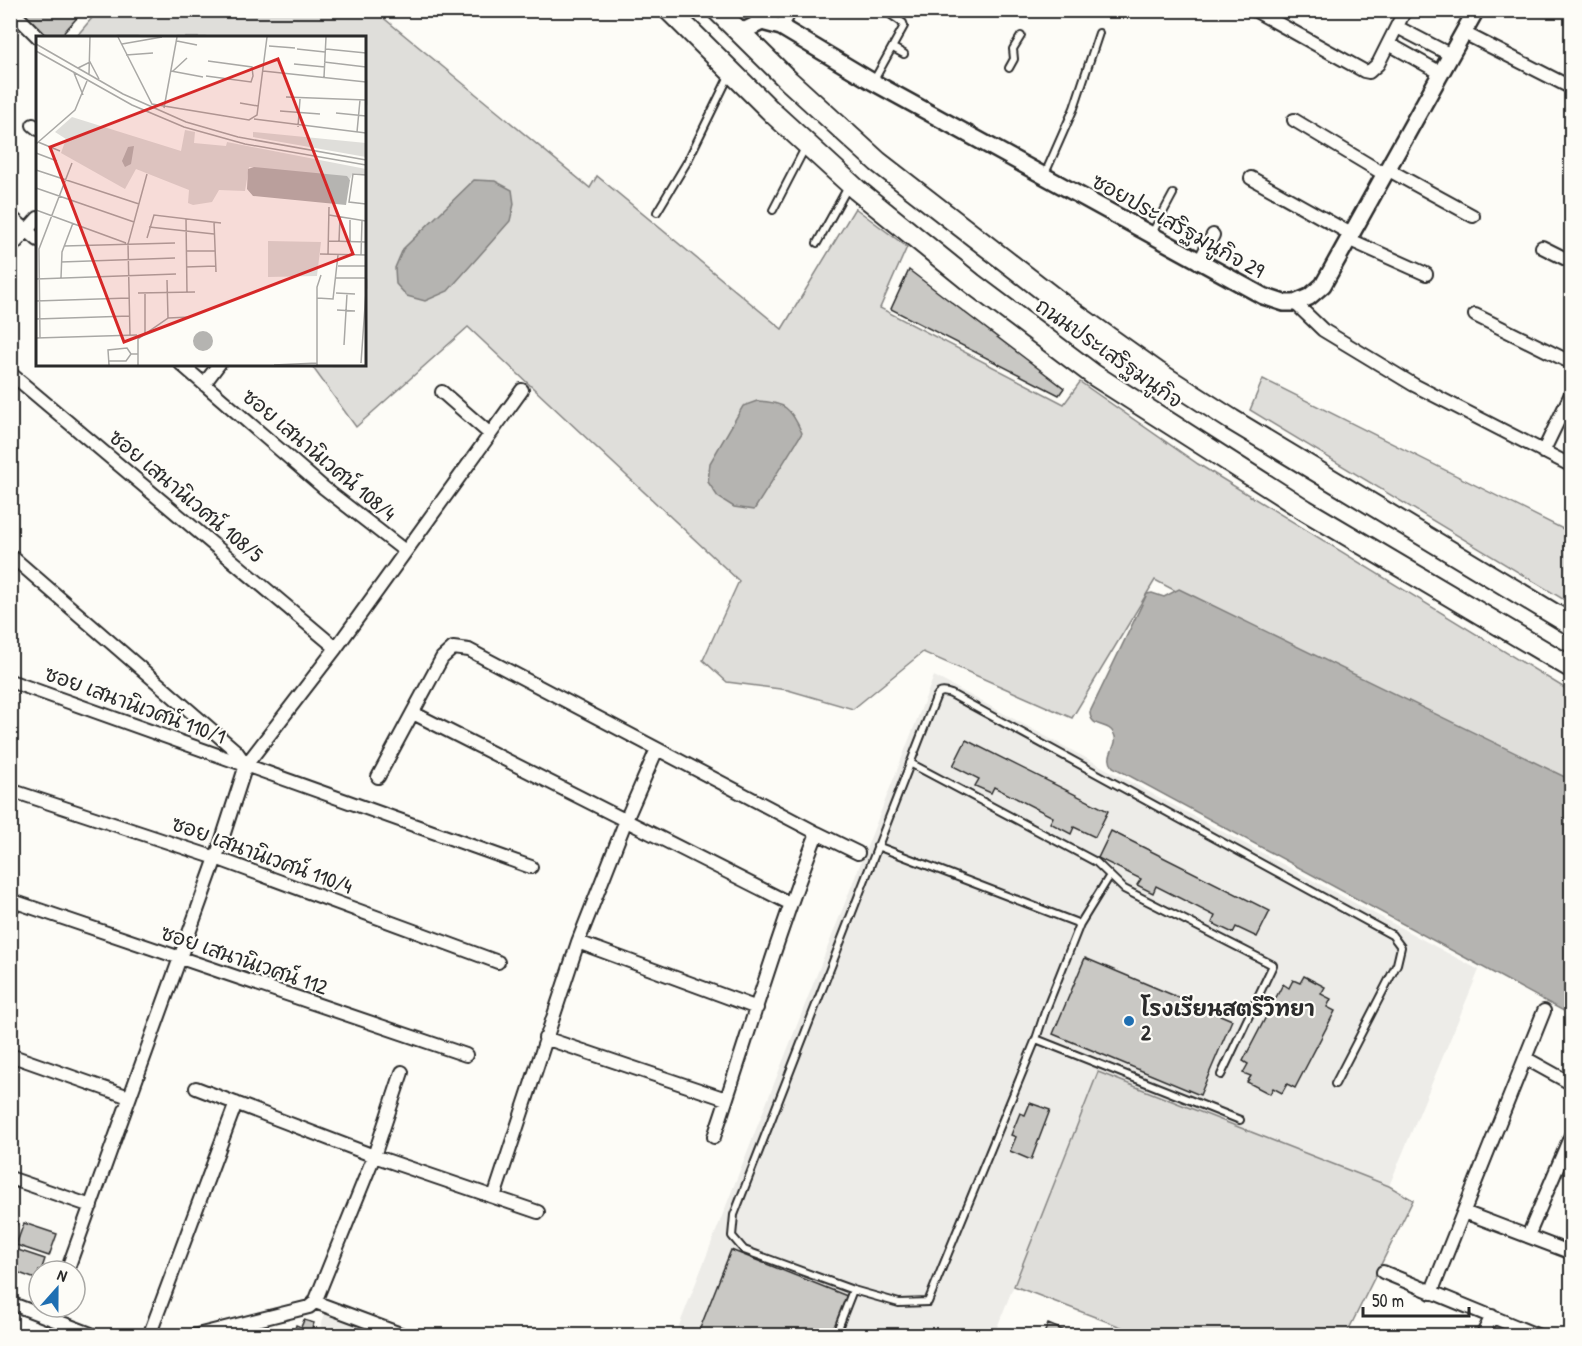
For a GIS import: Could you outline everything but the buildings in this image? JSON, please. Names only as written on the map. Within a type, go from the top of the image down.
[{"type":"main road","name":"ถนนประเสริฐมนูกิจ","points":[[669,10],[730,72],[850,184],[947,264],[1094,375],[1305,510],[1572,668]]},
{"type":"main road","name":"ถนนประเสริฐมนูกิจ","points":[[717,10],[878,162],[1064,306],[1157,372],[1232,420],[1572,625]]},
{"type":"street","points":[[11,10],[37,36]]},
{"type":"street","points":[[781,27],[790,10]]},
{"type":"street","points":[[1254,10],[1364,71],[1370,72],[1374,70],[1389,44],[1405,10]]},
{"type":"street","points":[[1476,10],[1323,285],[1309,297],[1295,303],[1323,330],[1353,348],[1430,393],[1572,466]]},
{"type":"street","name":"ซอยประเสริฐมนูกิจ 29","points":[[739,33],[757,16],[781,27],[873,82],[1199,262],[1263,296],[1284,303],[1295,303]]},
{"type":"street","points":[[1397,27],[1451,56]]},
{"type":"street","points":[[1464,33],[1572,88]]},
{"type":"street","points":[[1389,44],[1441,73]]},
{"type":"street","points":[[1294,120],[1385,172],[1473,216]]},
{"type":"street","points":[[1251,178],[1350,236],[1426,274]]},
{"type":"street","points":[[10,216],[36,238]]},
{"type":"street","points":[[10,249],[36,220]]},
{"type":"street","points":[[1199,262],[1214,235]]},
{"type":"street","points":[[1542,247],[1572,262]]},
{"type":"street","points":[[1474,315],[1572,363]]},
{"type":"street","name":"ซอย เสนานิเวศน์ 108/4","points":[[183,366],[324,488],[405,551]]},
{"type":"street","points":[[204,384],[218,366]]},
{"type":"street","name":"ซอย เสนานิเวศน์ 108/5","points":[[10,374],[336,648]]},
{"type":"street","points":[[71,1259],[216,858],[246,765],[336,648],[522,390]]},
{"type":"street","points":[[442,392],[490,434]]},
{"type":"street","points":[[1543,452],[1572,392]]},
{"type":"street","points":[[10,555],[236,751],[246,765]]},
{"type":"street","points":[[378,777],[442,658],[453,648],[469,650],[858,853]]},
{"type":"street","name":"ซอย เสนานิเวศน์ 110/1","points":[[10,681],[531,867]]},
{"type":"street","points":[[413,713],[789,903]]},
{"type":"street","points":[[494,1197],[578,942],[657,749]]},
{"type":"street","name":"ซอย เสนานิเวศน์ 110/4","points":[[10,790],[216,858],[498,962]]},
{"type":"street","points":[[714,1137],[789,903],[816,833]]},
{"type":"street","name":"ซอย เสนานิเวศน์ 112","points":[[10,900],[466,1055]]},
{"type":"street","points":[[578,942],[757,1008]]},
{"type":"street","points":[[1431,1293],[1544,1011]]},
{"type":"street","points":[[545,1038],[726,1099]]},
{"type":"street","points":[[10,1055],[129,1097]]},
{"type":"street","points":[[1525,1058],[1572,1084]]},
{"type":"street","points":[[193,1335],[309,1307],[315,1302],[374,1156],[402,1072]]},
{"type":"street","points":[[196,1088],[374,1156],[538,1212]]},
{"type":"street","points":[[149,1335],[236,1103]]},
{"type":"street","points":[[1528,1236],[1572,1133]]},
{"type":"street","points":[[10,1178],[91,1206]]},
{"type":"street","points":[[1464,1212],[1572,1253]]},
{"type":"street","points":[[1383,1272],[1539,1335]]},
{"type":"street","points":[[315,1302],[406,1335]]},
{"type":"street","points":[[10,1304],[27,1307]]},
{"type":"street","points":[[1482,1335],[1492,1316]]},
{"type":"street","points":[[64,1319],[91,1334]]},
{"type":"lane","points":[[873,82],[904,26],[901,21],[884,10]]},
{"type":"lane","points":[[1044,177],[1074,108],[1099,33]]},
{"type":"lane","points":[[1009,68],[1014,59],[1012,49],[1021,36]]},
{"type":"lane","points":[[893,48],[904,54]]},
{"type":"lane","points":[[657,212],[687,162],[730,72]]},
{"type":"lane","points":[[773,210],[807,145]]},
{"type":"lane","points":[[817,243],[850,184]]},
{"type":"lane","points":[[1151,236],[1173,194]]},
{"type":"lane","points":[[1110,877],[1080,924],[1048,1002],[1036,1039],[928,1302],[899,1302],[853,1290],[744,1251],[732,1236],[734,1215],[939,693],[946,692],[1183,819],[1392,935],[1401,946],[1397,964],[1335,1084]]},
{"type":"lane","points":[[910,763],[1096,862],[1124,889],[1273,965],[1221,1074]]},
{"type":"lane","points":[[877,846],[1080,924]]},
{"type":"lane","points":[[1036,1039],[1240,1120]]},
{"type":"lane","points":[[835,1335],[853,1290]]},
{"type":"shaded area","points":[[98,11],[375,11],[590,188],[597,176],[782,329],[855,208],[907,247],[880,308],[1064,404],[1080,382],[1198,464],[1571,692],[1571,799],[1155,580],[1072,718],[923,652],[853,709],[788,690],[727,682],[703,660],[739,581],[468,327],[356,427],[312,366],[366,366],[366,36],[77,36]]},
{"type":"shaded area","points":[[474,180],[495,181],[512,190],[514,204],[510,221],[448,291],[425,301],[407,296],[396,284],[395,268],[403,249]]},
{"type":"shaded area","points":[[1263,379],[1571,533],[1571,604],[1250,410]]},
{"type":"shaded area","points":[[757,401],[774,403],[786,408],[802,433],[754,510],[734,507],[718,497],[708,482],[710,463],[743,406]]},
{"type":"shaded area","points":[[1179,589],[1571,780],[1571,1015],[1113,767],[1110,758],[1115,743],[1114,734],[1112,730],[1093,721],[1090,712],[1147,594],[1152,593],[1164,597]]},
{"type":"shaded area","name":"โรงเรียนสตรีวิทยา 2","points":[[934,676],[1479,970],[1389,1186],[1099,1073],[994,1335],[675,1336]]},
{"type":"shaded area","points":[[1098,1072],[1389,1186],[1413,1200],[1346,1335],[1142,1335],[1014,1286]]},
{"type":"shaded area","points":[[328,1303],[422,1335],[318,1336]]},
{"type":"place","name":"โรงเรียนสตรีวิทยา 2","points":[[1129,1021]]}]
